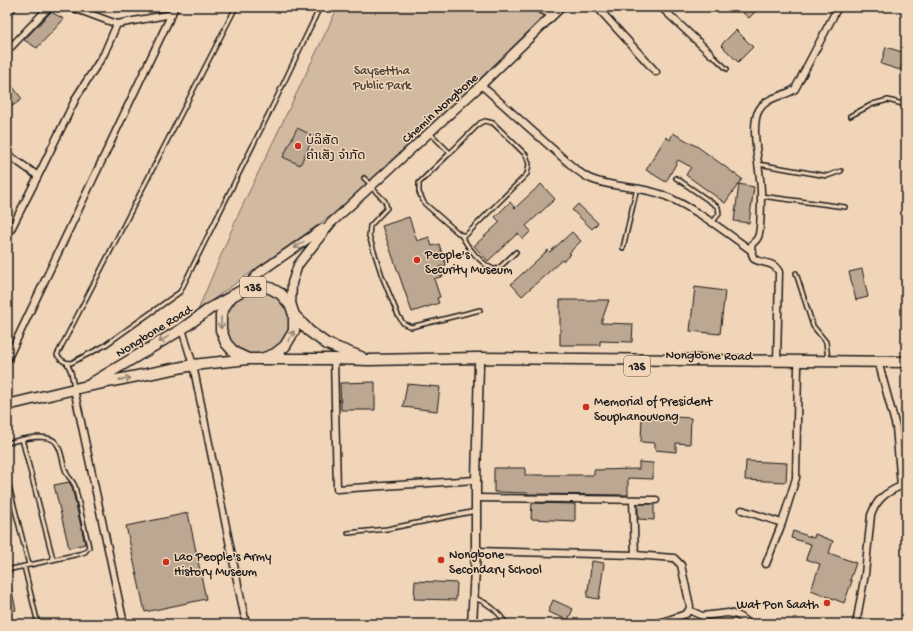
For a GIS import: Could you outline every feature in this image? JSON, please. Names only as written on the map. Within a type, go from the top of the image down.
[{"type":"highway","name":"Nongbone Road","points":[[87,386],[182,329],[211,308],[243,290],[260,286],[270,288],[281,294],[292,311],[309,331],[327,344],[369,360],[390,366],[479,365],[906,369]]},
{"type":"highway","name":"Nongbone Road","points":[[232,296],[221,314],[221,330],[226,343],[235,353],[248,359]]},
{"type":"highway","name":"Nongbone Road","points":[[261,358],[275,354],[285,346],[294,331],[292,311]]},
{"type":"highway","name":"Nongbone Road","points":[[7,405],[87,386],[193,365],[261,358],[284,360],[478,358],[906,362]]},
{"type":"street","points":[[7,14],[13,7]]},
{"type":"street","points":[[11,47],[49,7]]},
{"type":"street","points":[[71,7],[117,24],[172,14]]},
{"type":"street","points":[[7,360],[175,7]]},
{"type":"street","points":[[536,7],[552,15]]},
{"type":"street","name":"Chemin Nongbone","points":[[331,223],[345,205],[370,186],[482,85],[561,7]]},
{"type":"street","points":[[597,7],[656,72]]},
{"type":"street","points":[[661,7],[711,54]]},
{"type":"street","points":[[777,361],[779,272],[773,264],[754,259],[752,251],[753,244],[759,237],[761,196],[755,128],[759,110],[768,100],[791,92],[796,88],[838,7]]},
{"type":"street","points":[[7,237],[77,96],[104,54],[117,24]]},
{"type":"street","points":[[482,85],[573,167],[585,176],[598,181],[637,188],[663,195],[712,223],[752,251]]},
{"type":"street","points":[[7,154],[38,176]]},
{"type":"street","points":[[292,311],[292,283],[298,265],[331,223]]},
{"type":"street","name":"Nongbone Road","points":[[243,290],[260,272],[331,223]]},
{"type":"street","points":[[182,329],[193,365],[246,624]]},
{"type":"street","points":[[334,359],[336,489],[476,480]]},
{"type":"street","points":[[472,624],[476,550],[479,365]]},
{"type":"street","points":[[766,564],[782,523],[796,478],[798,368]]},
{"type":"street","points":[[856,624],[865,574],[871,515],[873,509],[888,491],[903,486],[896,427],[880,368]]},
{"type":"street","points":[[74,389],[124,624]]},
{"type":"street","points":[[476,498],[633,501],[656,500]]},
{"type":"street","points":[[633,501],[635,555]]},
{"type":"street","points":[[742,510],[782,523]]},
{"type":"street","points":[[476,550],[635,555],[674,558],[678,560],[681,565],[690,606],[689,610],[686,614],[656,624]]},
{"type":"street","points":[[689,610],[702,616],[728,613],[737,615],[749,624]]},
{"type":"lane","points":[[236,7],[57,355],[61,360],[67,363],[71,363],[104,346],[180,292],[320,7]]},
{"type":"lane","points":[[711,54],[727,69]]},
{"type":"lane","points":[[850,116],[873,104],[888,100],[906,105]]},
{"type":"lane","points":[[462,235],[466,235],[527,174],[529,164],[526,155],[493,123],[485,121],[480,123],[419,183],[419,192],[424,203],[462,235],[465,242],[489,267],[495,270],[502,266],[516,252]]},
{"type":"lane","points":[[429,133],[450,154]]},
{"type":"lane","points":[[758,164],[827,176],[841,171]]},
{"type":"lane","points":[[364,178],[385,201],[387,208],[370,226],[369,236],[389,294],[398,316],[403,323],[411,327],[480,310]]},
{"type":"lane","points":[[676,178],[718,207],[719,214],[712,223]]},
{"type":"lane","points":[[623,248],[637,188]]},
{"type":"lane","points":[[761,196],[845,207]]},
{"type":"lane","points":[[796,273],[813,326],[826,342],[828,361]]},
{"type":"lane","points":[[67,363],[71,372],[74,389]]},
{"type":"lane","points":[[7,443],[44,437],[49,438],[57,444],[67,474],[76,486],[89,547],[85,552],[79,554],[7,570]]},
{"type":"lane","points":[[22,440],[53,559]]},
{"type":"lane","points":[[7,478],[29,565]]},
{"type":"lane","points":[[348,533],[386,529],[476,511]]},
{"type":"lane","points":[[24,566],[38,624]]},
{"type":"lane","points":[[474,598],[485,602],[502,618],[506,624]]},
{"type":"lane","points":[[702,616],[705,624]]},
{"type":"lane","points":[[69,624],[81,624]]},
{"type":"green space","name":"Saysettha Public Park","points":[[338,7],[526,7],[545,16],[477,85],[401,151],[339,210],[198,310],[237,217]]},
{"type":"green space","points":[[262,288],[278,295],[289,306],[292,329],[274,351],[249,357],[228,342],[223,314],[232,299]]},
{"type":"building","points":[[736,7],[760,7],[749,18]]},
{"type":"building","points":[[51,12],[64,19],[37,48],[24,40]]},
{"type":"building","points":[[736,30],[753,47],[738,62],[721,45]]},
{"type":"building","points":[[886,47],[905,53],[900,70],[881,64]]},
{"type":"building","points":[[7,79],[22,99],[7,110]]},
{"type":"building","name":"ບໍລິສັດ ຄຳເສັງ ຈຳກັດ","points":[[297,128],[314,136],[300,165],[283,157]]},
{"type":"building","points":[[673,133],[698,147],[742,179],[725,203],[686,175],[691,167],[678,160],[666,182],[646,170],[666,137],[670,140]]},
{"type":"building","points":[[541,184],[555,199],[526,226],[531,231],[523,239],[518,233],[488,261],[474,246],[500,222],[495,217],[510,202],[515,208]]},
{"type":"building","points":[[739,184],[754,187],[749,223],[734,221]]},
{"type":"building","points":[[578,204],[598,223],[592,229],[572,210]]},
{"type":"building","points":[[409,217],[417,241],[429,237],[432,246],[439,244],[446,265],[439,267],[443,276],[434,279],[440,297],[437,298],[439,303],[412,312],[382,226]]},
{"type":"building","points":[[572,232],[581,241],[569,253],[571,254],[563,261],[562,260],[522,296],[511,284],[548,250],[550,252]]},
{"type":"building","points":[[862,269],[868,297],[856,300],[849,272]]},
{"type":"building","points":[[695,287],[725,291],[720,334],[690,331]]},
{"type":"building","points":[[560,300],[609,300],[601,323],[633,324],[632,342],[600,341],[600,345],[560,345]]},
{"type":"building","points":[[375,382],[375,410],[341,410],[340,383]]},
{"type":"building","points":[[407,384],[440,387],[437,411],[403,407]]},
{"type":"building","points":[[642,415],[691,418],[690,444],[676,443],[676,452],[655,450],[655,443],[641,442]]},
{"type":"building","points":[[746,461],[787,463],[786,482],[745,480]]},
{"type":"building","points":[[639,462],[653,463],[653,479],[628,478],[628,495],[528,494],[494,492],[494,468],[525,468],[525,475],[594,475],[594,470],[639,469]]},
{"type":"building","points":[[69,482],[72,487],[85,544],[69,548],[54,485]]},
{"type":"building","points":[[532,503],[575,504],[575,521],[531,519]]},
{"type":"building","points":[[638,504],[654,504],[654,520],[638,519]]},
{"type":"building","name":"Lao People's Army History Museum","points":[[188,513],[206,599],[145,612],[126,526]]},
{"type":"building","points":[[793,531],[814,538],[815,534],[833,541],[829,553],[856,563],[850,580],[852,581],[844,603],[811,590],[820,564],[806,559],[811,544],[791,538]]},
{"type":"building","points":[[592,561],[604,563],[599,599],[587,597]]},
{"type":"building","points":[[415,581],[457,583],[456,600],[414,599]]},
{"type":"building","points":[[10,582],[16,610],[7,612],[7,583]]},
{"type":"building","points":[[553,600],[573,609],[568,620],[548,612]]},
{"type":"place","name":"ບໍລິສັດ ຄຳເສັງ ຈຳກັດ","points":[[298,146]]},
{"type":"place","name":"People's Security Museum","points":[[417,260]]},
{"type":"place","name":"Memorial of President Souphanouvong","points":[[586,407]]},
{"type":"place","name":"Nongbone Secondary School","points":[[441,560]]},
{"type":"place","name":"Lao People's Army History Museum","points":[[166,562]]},
{"type":"place","name":"Wat Pon Saath","points":[[827,603]]}]
